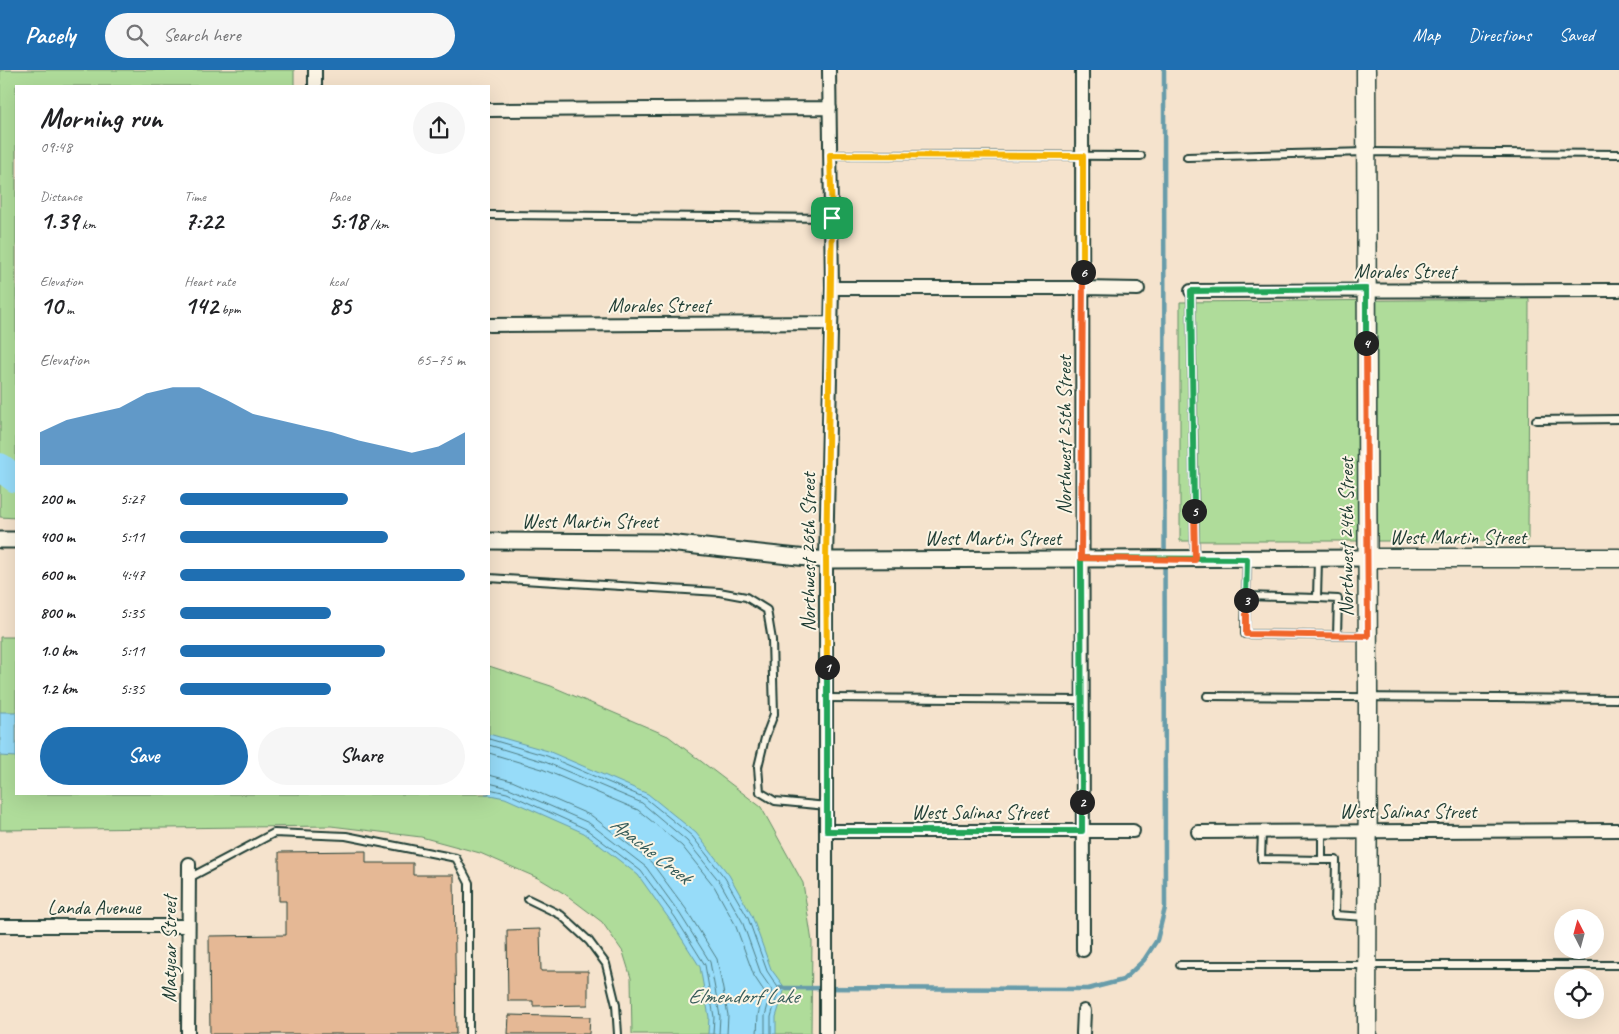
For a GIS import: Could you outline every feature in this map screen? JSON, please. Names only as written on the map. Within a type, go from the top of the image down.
[{"type":"main road","name":"Northwest 24th Street","points":[[1366,70],[1367,1034]]},
{"type":"main road","name":"West Martin Street","points":[[1368,558],[1619,558]]},
{"type":"street","points":[[314,70],[314,85]]},
{"type":"street","name":"Northwest 26th Street","points":[[826,1034],[826,560],[832,288],[829,70]]},
{"type":"street","name":"Northwest 25th Street","points":[[1082,70],[1081,558],[1083,950]]},
{"type":"street","points":[[490,110],[830,108]]},
{"type":"street","points":[[832,288],[1138,289]]},
{"type":"street","name":"Morales Street","points":[[1191,291],[1366,289],[1619,290]]},
{"type":"street","name":"Morales Street","points":[[490,325],[830,323]]},
{"type":"street","points":[[0,540],[15,540]]},
{"type":"street","name":"West Martin Street","points":[[490,541],[659,542],[826,560],[1368,558]]},
{"type":"street","name":"West Salinas Street","points":[[1198,832],[1619,830]]},
{"type":"street","name":"West Salinas Street","points":[[827,831],[1133,831]]},
{"type":"street","name":"Matyear Street","points":[[188,1034],[189,864]]},
{"type":"street","name":"Landa Avenue","points":[[0,926],[188,926]]},
{"type":"street","points":[[1083,1034],[1084,1011]]},
{"type":"lane","points":[[1187,157],[1366,152],[1619,154]]},
{"type":"lane","points":[[830,155],[1141,156]]},
{"type":"lane","points":[[490,215],[832,218]]},
{"type":"lane","points":[[1191,291],[1192,559]]},
{"type":"lane","points":[[1536,420],[1619,419]]},
{"type":"lane","points":[[1247,559],[1246,634],[1368,636]]},
{"type":"lane","points":[[1318,559],[1318,598]]},
{"type":"lane","points":[[490,578],[719,592],[746,597],[766,610],[772,640],[774,714],[765,738],[758,767],[760,792],[775,801],[827,806]]},
{"type":"lane","points":[[1246,596],[1338,598],[1337,635]]},
{"type":"lane","points":[[1207,696],[1619,699]]},
{"type":"lane","points":[[827,698],[1083,700]]},
{"type":"lane","points":[[1262,831],[1261,859],[1336,860],[1335,915],[1367,917]]},
{"type":"lane","points":[[1322,831],[1322,860]]},
{"type":"lane","points":[[189,878],[274,833],[346,836],[456,858],[469,883],[469,1034]]},
{"type":"lane","points":[[528,899],[561,915],[589,941],[606,964],[616,1005],[618,1034]]},
{"type":"lane","points":[[1180,965],[1619,966]]},
{"type":"green space","points":[[0,70],[294,70],[294,85],[15,85],[15,518],[0,517]]},
{"type":"green space","points":[[1529,299],[1528,541],[1180,541],[1180,302]]},
{"type":"green space","points":[[0,637],[15,637],[15,795],[490,795],[490,666],[551,686],[668,736],[761,807],[803,883],[812,942],[811,1034],[632,1034],[631,978],[623,952],[602,922],[565,894],[540,879],[480,853],[421,837],[331,826],[0,830]]},
{"type":"water","points":[[0,712],[15,712],[15,757],[0,756]]},
{"type":"water","name":"Elmendorf Lake","points":[[490,734],[548,751],[648,794],[696,833],[729,875],[752,916],[771,969],[785,988],[776,1017],[776,1034],[708,1034],[709,1017],[700,967],[638,875],[584,833],[505,798],[490,795]]},
{"type":"building","points":[[366,851],[366,863],[413,863],[413,875],[454,875],[456,1034],[210,1034],[209,936],[286,935],[286,901],[279,901],[279,852]]},
{"type":"building","points":[[540,929],[541,971],[588,971],[588,1005],[533,1006],[533,1001],[508,1001],[507,930]]},
{"type":"building","points":[[509,1015],[590,1017],[589,1034],[508,1034]]},
{"type":"waterway","points":[[780,988],[1088,989],[1123,980],[1144,960],[1157,940],[1165,908],[1164,70]]},
{"type":"waterway","name":"Apache Creek","points":[[0,467],[15,478]]},
{"type":"route","points":[[832,218],[826,560],[827,831],[1082,831],[1081,558],[1140,560],[1247,559],[1246,634],[1368,636],[1366,289],[1191,291],[1195,560],[1140,560],[1081,558],[1083,156],[830,155],[832,218]]}]
